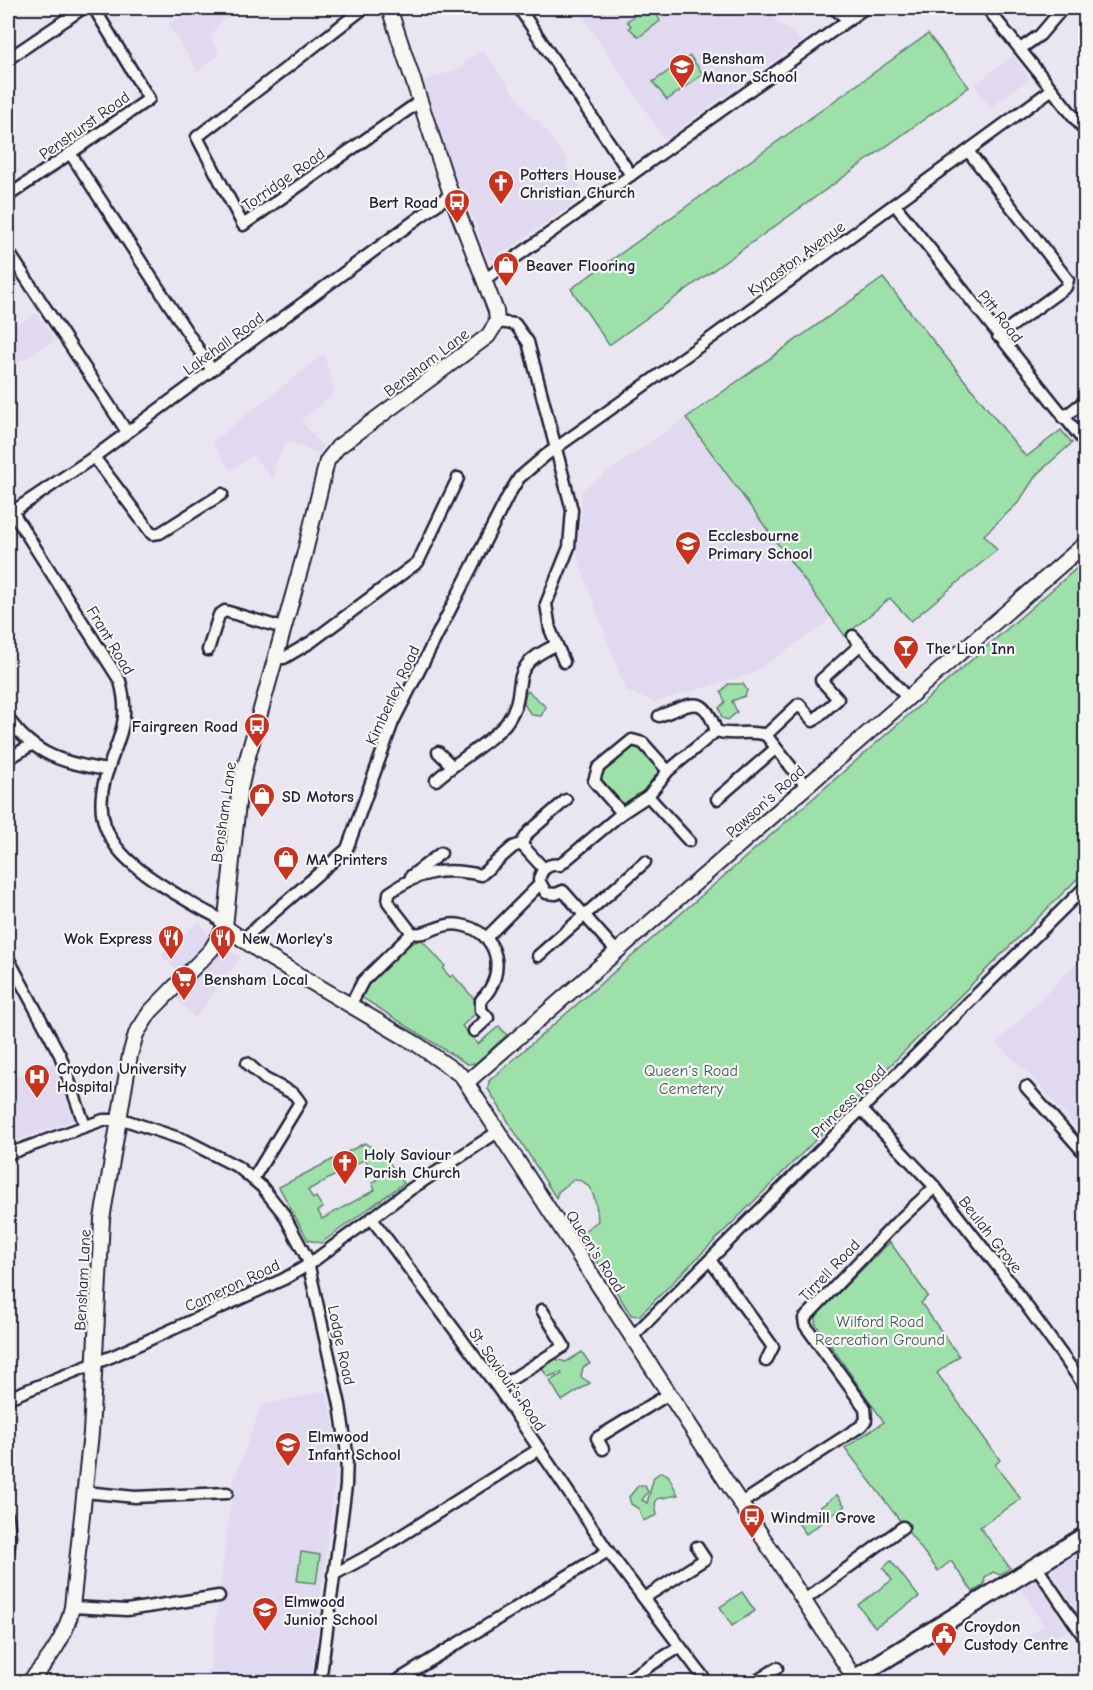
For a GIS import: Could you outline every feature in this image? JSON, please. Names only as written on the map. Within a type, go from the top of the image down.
[{"type":"main road","points":[[852,1681],[1086,1535]]},
{"type":"street","points":[[8,59],[83,8]]},
{"type":"street","name":"Penshurst Road","points":[[8,196],[149,99],[94,8]]},
{"type":"street","name":"Torridge Road","points":[[364,8],[197,137],[243,225],[419,102]]},
{"type":"street","points":[[389,8],[419,102],[497,322],[515,324],[526,338],[556,447],[573,518],[567,553],[546,601],[556,645],[564,662]]},
{"type":"street","points":[[519,8],[631,175]]},
{"type":"street","points":[[833,8],[849,20]]},
{"type":"street","points":[[484,280],[865,8]]},
{"type":"street","points":[[987,8],[1086,132]]},
{"type":"street","points":[[1020,49],[1040,34],[1063,8]]},
{"type":"street","name":"Kynaston Avenue","points":[[556,447],[895,205],[1051,90]]},
{"type":"street","points":[[968,151],[1068,280],[1066,287],[998,336]]},
{"type":"street","points":[[70,153],[212,370]]},
{"type":"street","name":"Lakehall Road","points":[[10,509],[94,457],[451,194]]},
{"type":"street","name":"Pitt Road","points":[[895,205],[1086,444]]},
{"type":"street","points":[[8,251],[127,432]]},
{"type":"street","name":"Bensham Lane","points":[[29,1683],[57,1647],[68,1625],[72,1607],[85,1492],[95,1363],[100,1241],[129,1055],[136,1034],[155,1005],[211,950],[225,927],[239,794],[329,456],[488,336],[497,322]]},
{"type":"street","points":[[1063,418],[1086,400]]},
{"type":"street","name":"Kimberley Road","points":[[242,940],[347,849],[393,722],[508,496],[522,474],[556,447]]},
{"type":"street","points":[[94,457],[152,534],[160,533],[222,494]]},
{"type":"street","points":[[274,658],[284,658],[311,642],[418,562],[458,478]]},
{"type":"street","name":"Frant Road","points":[[10,509],[120,681],[124,725],[120,744],[108,770],[102,794],[103,811],[108,830],[119,851],[137,870],[215,916],[225,927]]},
{"type":"street","name":"Pawson's Road","points":[[467,1082],[1086,543]]},
{"type":"street","points":[[208,650],[219,615],[225,611],[283,628]]},
{"type":"street","points":[[766,735],[799,704],[813,721],[838,699],[821,680],[856,641],[908,699]]},
{"type":"street","points":[[436,780],[503,726],[513,709],[523,668],[532,657],[556,645]]},
{"type":"street","points":[[659,716],[695,704],[701,705],[711,715],[716,731]]},
{"type":"street","points":[[8,718],[31,745],[66,763],[108,770]]},
{"type":"street","points":[[716,731],[732,736],[751,732],[766,735],[806,786]]},
{"type":"street","points":[[486,938],[539,885],[544,868],[553,864],[560,865],[622,813],[648,796],[668,771],[716,731]]},
{"type":"street","points":[[622,813],[596,784],[594,777],[598,768],[629,741],[635,740],[643,743],[668,771]]},
{"type":"street","points":[[8,759],[31,745]]},
{"type":"street","points":[[717,799],[775,749]]},
{"type":"street","points":[[438,752],[452,766]]},
{"type":"street","points":[[648,796],[689,841]]},
{"type":"street","points":[[409,878],[437,871],[481,875],[513,847],[521,844],[529,832],[566,800]]},
{"type":"street","points":[[521,844],[544,868]]},
{"type":"street","points":[[441,853],[389,892],[387,898],[412,933],[421,934],[438,925],[452,924],[467,926],[486,938],[495,956],[496,977],[491,990],[482,1000],[481,1010],[488,1018],[474,1031]]},
{"type":"street","points":[[538,956],[645,862]]},
{"type":"street","points":[[539,885],[546,893],[556,894],[563,891],[585,913],[617,952]]},
{"type":"street","name":"Princess Road","points":[[632,1337],[1086,886]]},
{"type":"street","name":"Queen's Road","points":[[225,927],[242,940],[453,1068],[467,1082],[803,1601],[852,1681]]},
{"type":"street","points":[[351,1005],[363,981],[412,933]]},
{"type":"street","points":[[8,958],[60,1055],[85,1126]]},
{"type":"street","points":[[247,1063],[265,1079],[294,1094],[300,1102],[294,1116],[253,1179]]},
{"type":"street","points":[[1026,1087],[1086,1155]]},
{"type":"street","name":"Beulah Grove","points":[[861,1109],[935,1187],[1012,1286],[1086,1388]]},
{"type":"street","points":[[8,1154],[103,1120],[118,1119]]},
{"type":"street","name":"Lodge Road","points":[[118,1119],[185,1140],[225,1160],[253,1179],[270,1195],[283,1214],[308,1265],[340,1405],[347,1453],[346,1486],[320,1683]]},
{"type":"street","points":[[372,1219],[411,1189],[499,1131]]},
{"type":"street","name":"Tirrell Road","points":[[740,1504],[861,1426],[867,1417],[865,1408],[805,1325],[804,1319],[896,1223],[935,1187]]},
{"type":"street","name":"Cameron Road","points":[[8,1398],[256,1293],[308,1265],[372,1219]]},
{"type":"street","name":"St. Saviour's Road","points":[[372,1219],[498,1388],[608,1551],[707,1683]]},
{"type":"street","points":[[710,1260],[772,1347],[766,1361]]},
{"type":"street","points":[[498,1388],[564,1346],[542,1310]]},
{"type":"street","points":[[603,1449],[597,1438],[669,1394]]},
{"type":"street","points":[[333,1575],[377,1551],[539,1449]]},
{"type":"street","points":[[85,1492],[135,1497],[227,1493]]},
{"type":"street","points":[[8,1516],[10,1536],[8,1552]]},
{"type":"street","points":[[803,1601],[903,1527]]},
{"type":"street","points":[[644,1598],[705,1559],[697,1547]]},
{"type":"street","points":[[395,1683],[608,1551]]},
{"type":"street","points":[[1036,1566],[1086,1640]]},
{"type":"street","points":[[72,1607],[127,1610],[219,1596]]},
{"type":"street","points":[[623,1683],[680,1647]]},
{"type":"street","points":[[755,1683],[777,1668]]},
{"type":"shaded area","points":[[202,8],[247,8],[221,21],[210,37],[219,55],[198,71],[168,24]]},
{"type":"shaded area","name":"Bensham Manor School","points":[[579,8],[761,8],[801,41],[665,139]]},
{"type":"shaded area","points":[[483,51],[535,122],[538,120],[568,161],[565,164],[586,194],[490,262],[445,148],[424,81],[464,67],[463,63]]},
{"type":"shaded area","points":[[1013,56],[1029,78],[991,107],[974,85]]},
{"type":"shaded area","points":[[36,313],[54,340],[8,369],[8,331]]},
{"type":"shaded area","points":[[324,354],[335,393],[301,420],[323,448],[319,454],[286,441],[275,466],[273,479],[253,456],[230,470],[212,442]]},
{"type":"shaded area","name":"Ecclesbourne Primary School","points":[[686,418],[831,616],[825,624],[751,674],[655,702],[626,691],[587,584],[576,550],[582,514],[582,490]]},
{"type":"shaded area","points":[[199,921],[208,935],[226,950],[241,957],[195,1018],[177,999],[191,984],[161,955]]},
{"type":"shaded area","points":[[1083,957],[1086,960],[1085,1138],[1037,1082],[997,1043]]},
{"type":"shaded area","name":"Croydon University Hospital","points":[[53,1063],[74,1120],[8,1143],[8,1080]]},
{"type":"shaded area","points":[[327,1391],[338,1453],[310,1682],[195,1682],[210,1670],[233,1483],[262,1405]]},
{"type":"shaded area","points":[[1085,1548],[1085,1603],[1076,1609],[1051,1571]]},
{"type":"shaded area","points":[[1035,1577],[1067,1630],[1036,1649],[1028,1636],[1044,1626],[1020,1587]]},
{"type":"green space","points":[[646,8],[654,9],[660,21],[639,37],[629,28],[631,26],[627,21]]},
{"type":"green space","points":[[928,34],[969,87],[609,345],[571,289]]},
{"type":"green space","points":[[690,56],[703,74],[667,100],[653,82]]},
{"type":"green space","points":[[883,278],[1026,457],[1061,430],[1072,443],[1037,474],[1018,503],[984,535],[997,550],[911,621],[890,598],[845,636],[686,418]]},
{"type":"green space","name":"Queen's Road Cemetery","points":[[1085,561],[1085,871],[639,1316],[631,1315],[580,1234],[598,1221],[590,1188],[586,1183],[573,1180],[558,1192],[556,1198],[488,1089],[489,1081]]},
{"type":"green space","points":[[728,684],[743,684],[747,690],[745,696],[732,701],[737,712],[728,720],[722,718],[719,708],[725,702],[721,692]]},
{"type":"green space","points":[[528,691],[546,707],[541,716],[532,715],[526,707],[524,698]]},
{"type":"green space","points":[[639,745],[660,771],[636,799],[623,804],[618,803],[597,782],[597,775],[628,751],[628,746]]},
{"type":"green space","points":[[422,940],[445,966],[443,969],[450,977],[453,975],[477,1002],[476,1013],[462,1026],[478,1044],[499,1026],[507,1035],[476,1063],[467,1064],[361,997],[387,963],[406,947]]},
{"type":"green space","points":[[365,1143],[386,1158],[404,1183],[321,1243],[308,1240],[279,1187]],"holes":[[[365,1159],[377,1180],[372,1183],[375,1190],[322,1219],[318,1211],[323,1208],[316,1197],[313,1199],[308,1190]]]},
{"type":"green space","name":"Wilford Road Recreation Ground","points":[[890,1242],[928,1296],[921,1303],[959,1356],[937,1373],[1000,1460],[995,1465],[1021,1499],[980,1527],[1010,1568],[1000,1575],[993,1572],[985,1577],[984,1585],[973,1592],[951,1561],[938,1571],[845,1448],[884,1422],[815,1323],[817,1314]]},
{"type":"green space","points":[[582,1352],[590,1364],[583,1367],[581,1377],[590,1383],[562,1401],[550,1381],[562,1374],[561,1372],[548,1377],[542,1369],[555,1359],[566,1362]]},
{"type":"green space","points":[[661,1472],[668,1475],[678,1495],[657,1499],[655,1504],[657,1515],[643,1521],[639,1509],[631,1504],[629,1497],[638,1486],[645,1486],[648,1492],[642,1500],[647,1503],[654,1477]]},
{"type":"green space","points":[[837,1495],[845,1506],[806,1534],[798,1523]]},
{"type":"green space","points":[[301,1552],[320,1555],[316,1583],[297,1581]]},
{"type":"green space","points":[[891,1561],[919,1597],[875,1627],[858,1605],[892,1580],[883,1568]]},
{"type":"green space","points":[[742,1592],[755,1611],[732,1626],[720,1607]]},
{"type":"place","name":"Bensham Manor School","points":[[682,90]]},
{"type":"place","name":"Potters House Christian Church","points":[[501,206]]},
{"type":"place","name":"Bert Road","points":[[457,225]]},
{"type":"place","name":"Beaver Flooring","points":[[506,288]]},
{"type":"place","name":"Ecclesbourne Primary School","points":[[688,567]]},
{"type":"place","name":"The Lion Inn","points":[[906,671]]},
{"type":"place","name":"Fairgreen Road","points":[[257,749]]},
{"type":"place","name":"SD Motors","points":[[262,819]]},
{"type":"place","name":"MA Printers","points":[[286,882]]},
{"type":"place","name":"Wok Express","points":[[171,961]]},
{"type":"place","name":"New Morley's","points":[[223,961]]},
{"type":"place","name":"Bensham Local","points":[[184,1002]]},
{"type":"place","name":"Croydon University Hospital","points":[[37,1100]]},
{"type":"place","name":"Holy Saviour Parish Church","points":[[345,1186]]},
{"type":"place","name":"Elmwood Infant School","points":[[288,1468]]},
{"type":"place","name":"Windmill Grove","points":[[752,1540]]},
{"type":"place","name":"Elmwood Junior School","points":[[265,1633]]},
{"type":"place","name":"Croydon Custody Centre","points":[[944,1658]]}]
